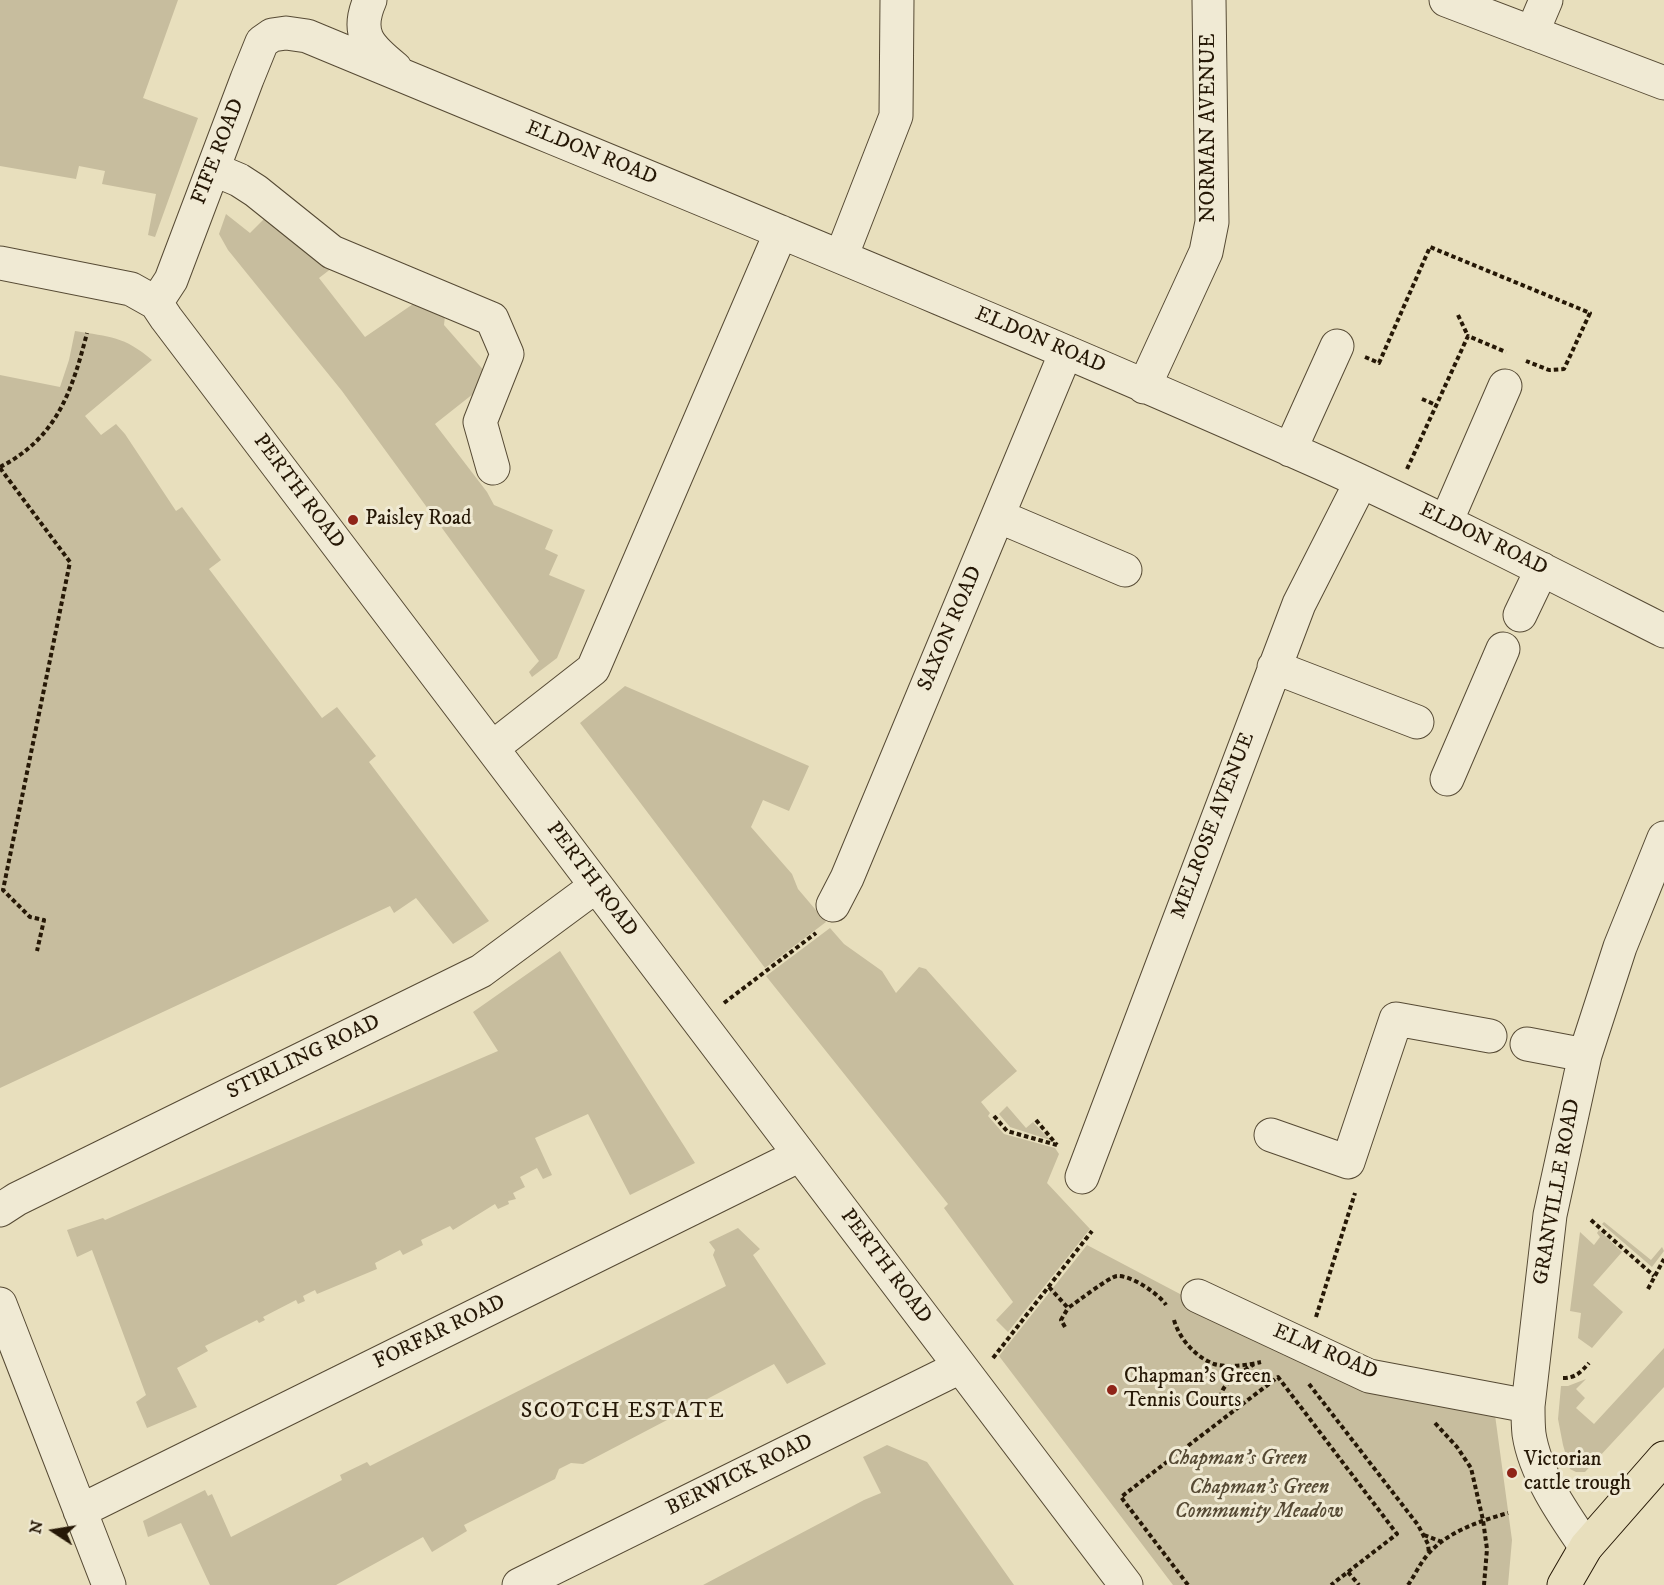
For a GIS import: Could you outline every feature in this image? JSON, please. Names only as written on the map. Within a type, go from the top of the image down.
[{"type":"main road","points":[[1564,1585],[1586,1547],[1664,1458]]},
{"type":"street","points":[[307,36],[333,27],[361,0]]},
{"type":"street","name":"ELDON ROAD","points":[[370,0],[365,11],[363,26],[366,40],[378,55],[404,76]]},
{"type":"street","points":[[841,257],[896,116],[897,0]]},
{"type":"street","name":"NORMAN AVENUE","points":[[1144,387],[1206,252],[1212,222],[1209,0]]},
{"type":"street","points":[[1446,0],[1664,83]]},
{"type":"street","points":[[1532,33],[1546,0]]},
{"type":"street","name":"FIFE ROAD","points":[[156,303],[171,280],[262,42],[272,35],[286,33],[307,36]]},
{"type":"street","name":"ELDON ROAD","points":[[307,36],[841,257],[1290,450],[1446,522],[1664,631]]},
{"type":"street","points":[[213,169],[239,180],[256,191],[332,252],[492,319],[507,354],[480,422],[493,468]]},
{"type":"street","points":[[492,748],[592,669],[781,232]]},
{"type":"street","name":"PERTH ROAD","points":[[0,263],[131,289],[156,303],[1122,1584]]},
{"type":"street","points":[[1290,450],[1337,346]]},
{"type":"street","name":"SAXON ROAD","points":[[828,917],[852,867],[1066,352]]},
{"type":"street","points":[[1446,522],[1509,370]]},
{"type":"street","name":"MELROSE AVENUE","points":[[1082,1177],[1299,604],[1361,482]]},
{"type":"street","points":[[998,516],[1125,570]]},
{"type":"street","points":[[1520,615],[1542,569]]},
{"type":"street","points":[[1447,779],[1503,649]]},
{"type":"street","points":[[1274,667],[1417,722]]},
{"type":"street","name":"GRANVILLE ROAD","points":[[1586,1547],[1558,1506],[1533,1451],[1529,1433],[1528,1406],[1550,1215],[1585,1055],[1620,947],[1664,838]]},
{"type":"street","name":"STIRLING ROAD","points":[[0,1210],[17,1199],[481,971],[596,886]]},
{"type":"street","points":[[1272,1135],[1355,1164],[1396,1019],[1490,1036]]},
{"type":"street","points":[[1527,1044],[1585,1055]]},
{"type":"street","name":"FORFAR ROAD","points":[[80,1510],[800,1155]]},
{"type":"street","name":"ELM ROAD","points":[[1198,1296],[1305,1362],[1528,1406]]},
{"type":"street","points":[[0,1304],[109,1585]]},
{"type":"street","name":"BERWICK ROAD","points":[[519,1585],[960,1367]]},
{"type":"path","points":[[1337,346],[1379,363],[1430,247],[1590,313],[1564,369],[1549,370],[1522,359]]},
{"type":"path","points":[[1458,315],[1468,336],[1509,370]]},
{"type":"path","points":[[37,951],[44,920],[30,917],[3,890],[70,562],[0,468],[32,446],[58,416],[80,362],[87,333]]},
{"type":"path","points":[[1394,498],[1468,336]]},
{"type":"path","points":[[1422,399],[1436,405]]},
{"type":"path","points":[[0,478],[5,474]]},
{"type":"path","points":[[724,1003],[828,917]]},
{"type":"path","points":[[994,1116],[1007,1131],[1059,1148],[1036,1120]]},
{"type":"path","points":[[1355,1164],[1305,1362],[1418,1525],[1428,1544],[1429,1554]]},
{"type":"path","points":[[1591,1220],[1654,1276]]},
{"type":"path","points":[[993,1358],[1092,1231]]},
{"type":"path","points":[[1648,1289],[1664,1259]]},
{"type":"path","points":[[1065,1327],[1061,1320],[1068,1308],[1117,1276],[1135,1282],[1156,1294],[1168,1309]]},
{"type":"path","points":[[1049,1287],[1068,1308]]},
{"type":"path","points":[[1174,1320],[1183,1339],[1199,1355],[1215,1364],[1231,1365],[1263,1361]]},
{"type":"path","points":[[1222,1405],[1220,1395],[1226,1384],[1254,1363]]},
{"type":"path","points":[[1555,1378],[1572,1378],[1589,1363]]},
{"type":"path","points":[[1188,1585],[1121,1497],[1278,1377],[1397,1534],[1331,1585]]},
{"type":"path","points":[[1427,1419],[1436,1424],[1450,1439],[1471,1468],[1483,1521],[1486,1549],[1484,1585]]},
{"type":"path","points":[[1408,1585],[1429,1554],[1442,1542],[1464,1528],[1508,1513]]},
{"type":"path","points":[[1424,1535],[1442,1542]]},
{"type":"path","points":[[1348,1572],[1359,1585]]},
{"type":"green space","points":[[0,0],[178,0],[143,98],[198,118],[155,237],[148,235],[156,194],[102,184],[105,171],[79,166],[76,179],[0,166]]},
{"type":"green space","points":[[226,214],[250,233],[268,215],[332,268],[319,278],[365,337],[416,302],[445,316],[444,325],[486,373],[478,390],[435,424],[487,492],[494,505],[553,530],[545,549],[558,555],[549,575],[585,590],[557,658],[532,677],[529,672],[539,661],[342,391],[228,250],[219,234]]},
{"type":"green space","points":[[75,331],[107,336],[125,342],[152,360],[85,416],[101,435],[116,424],[125,434],[176,511],[182,507],[221,560],[209,569],[322,718],[337,707],[376,756],[369,762],[489,921],[453,944],[416,898],[394,913],[390,906],[0,1088],[0,375],[60,387]]},
{"type":"green space","points":[[625,686],[809,766],[789,811],[763,800],[751,827],[792,874],[798,889],[826,922],[765,968],[580,723]]},
{"type":"green space","points":[[830,928],[844,944],[882,971],[896,993],[919,967],[926,969],[1017,1071],[981,1102],[990,1113],[988,1116],[1004,1134],[1055,1148],[1059,1154],[1047,1183],[1090,1229],[1008,1332],[996,1320],[1013,1302],[944,1208],[948,1204],[766,976]]},
{"type":"green space","points":[[560,951],[695,1163],[630,1195],[588,1114],[535,1138],[552,1175],[543,1179],[537,1168],[520,1177],[525,1187],[513,1193],[516,1199],[508,1201],[509,1204],[498,1209],[495,1204],[453,1230],[450,1226],[421,1240],[423,1245],[403,1255],[400,1250],[375,1263],[377,1269],[317,1294],[315,1290],[303,1296],[305,1301],[298,1304],[296,1300],[263,1317],[265,1320],[259,1323],[257,1320],[205,1346],[208,1351],[177,1368],[197,1407],[147,1428],[136,1402],[146,1395],[92,1250],[77,1257],[67,1230],[103,1218],[105,1220],[498,1051],[473,1012]]},
{"type":"green space","points":[[1007,1106],[1026,1128],[1033,1122],[1050,1140],[1010,1127],[999,1114]]},
{"type":"green space","points":[[1604,1222],[1651,1260],[1662,1247],[1664,1251],[1652,1267],[1602,1224]]},
{"type":"green space","points":[[738,1228],[760,1249],[753,1255],[826,1364],[787,1384],[774,1364],[583,1464],[571,1463],[559,1469],[555,1479],[464,1525],[467,1531],[432,1552],[423,1537],[336,1585],[210,1585],[181,1523],[148,1537],[143,1521],[205,1490],[208,1496],[212,1494],[231,1537],[342,1480],[340,1475],[367,1462],[370,1466],[726,1286],[713,1255],[715,1250],[709,1242]]},
{"type":"green space","points":[[1599,1230],[1622,1252],[1593,1285],[1623,1312],[1592,1348],[1578,1338],[1581,1313],[1570,1311],[1580,1232],[1594,1245],[1600,1237],[1597,1233]]},
{"type":"green space","name":"Chapman's Green","points":[[1087,1245],[1180,1294],[1298,1351],[1495,1415],[1512,1540],[1508,1585],[1173,1585],[999,1356]]},
{"type":"green space","points":[[1664,1348],[1664,1387],[1585,1472],[1570,1469],[1558,1419],[1561,1386],[1568,1386],[1586,1379],[1576,1389],[1585,1398],[1576,1408],[1594,1424]]},
{"type":"green space","points":[[887,1445],[927,1462],[1014,1585],[703,1585],[881,1493],[863,1457]]},
{"type":"place","name":"Paisley Road","points":[[353,520]]},
{"type":"place","name":"Chapman's Green Tennis Courts","points":[[1112,1390]]},
{"type":"place","name":"Victorian cattle trough","points":[[1512,1473]]},
{"type":"district","name":"SCOTCH ESTATE","points":[[623,1412]]},
{"type":"park label","name":"Chapman's Green Community Meadow","points":[[1259,1501]]}]
